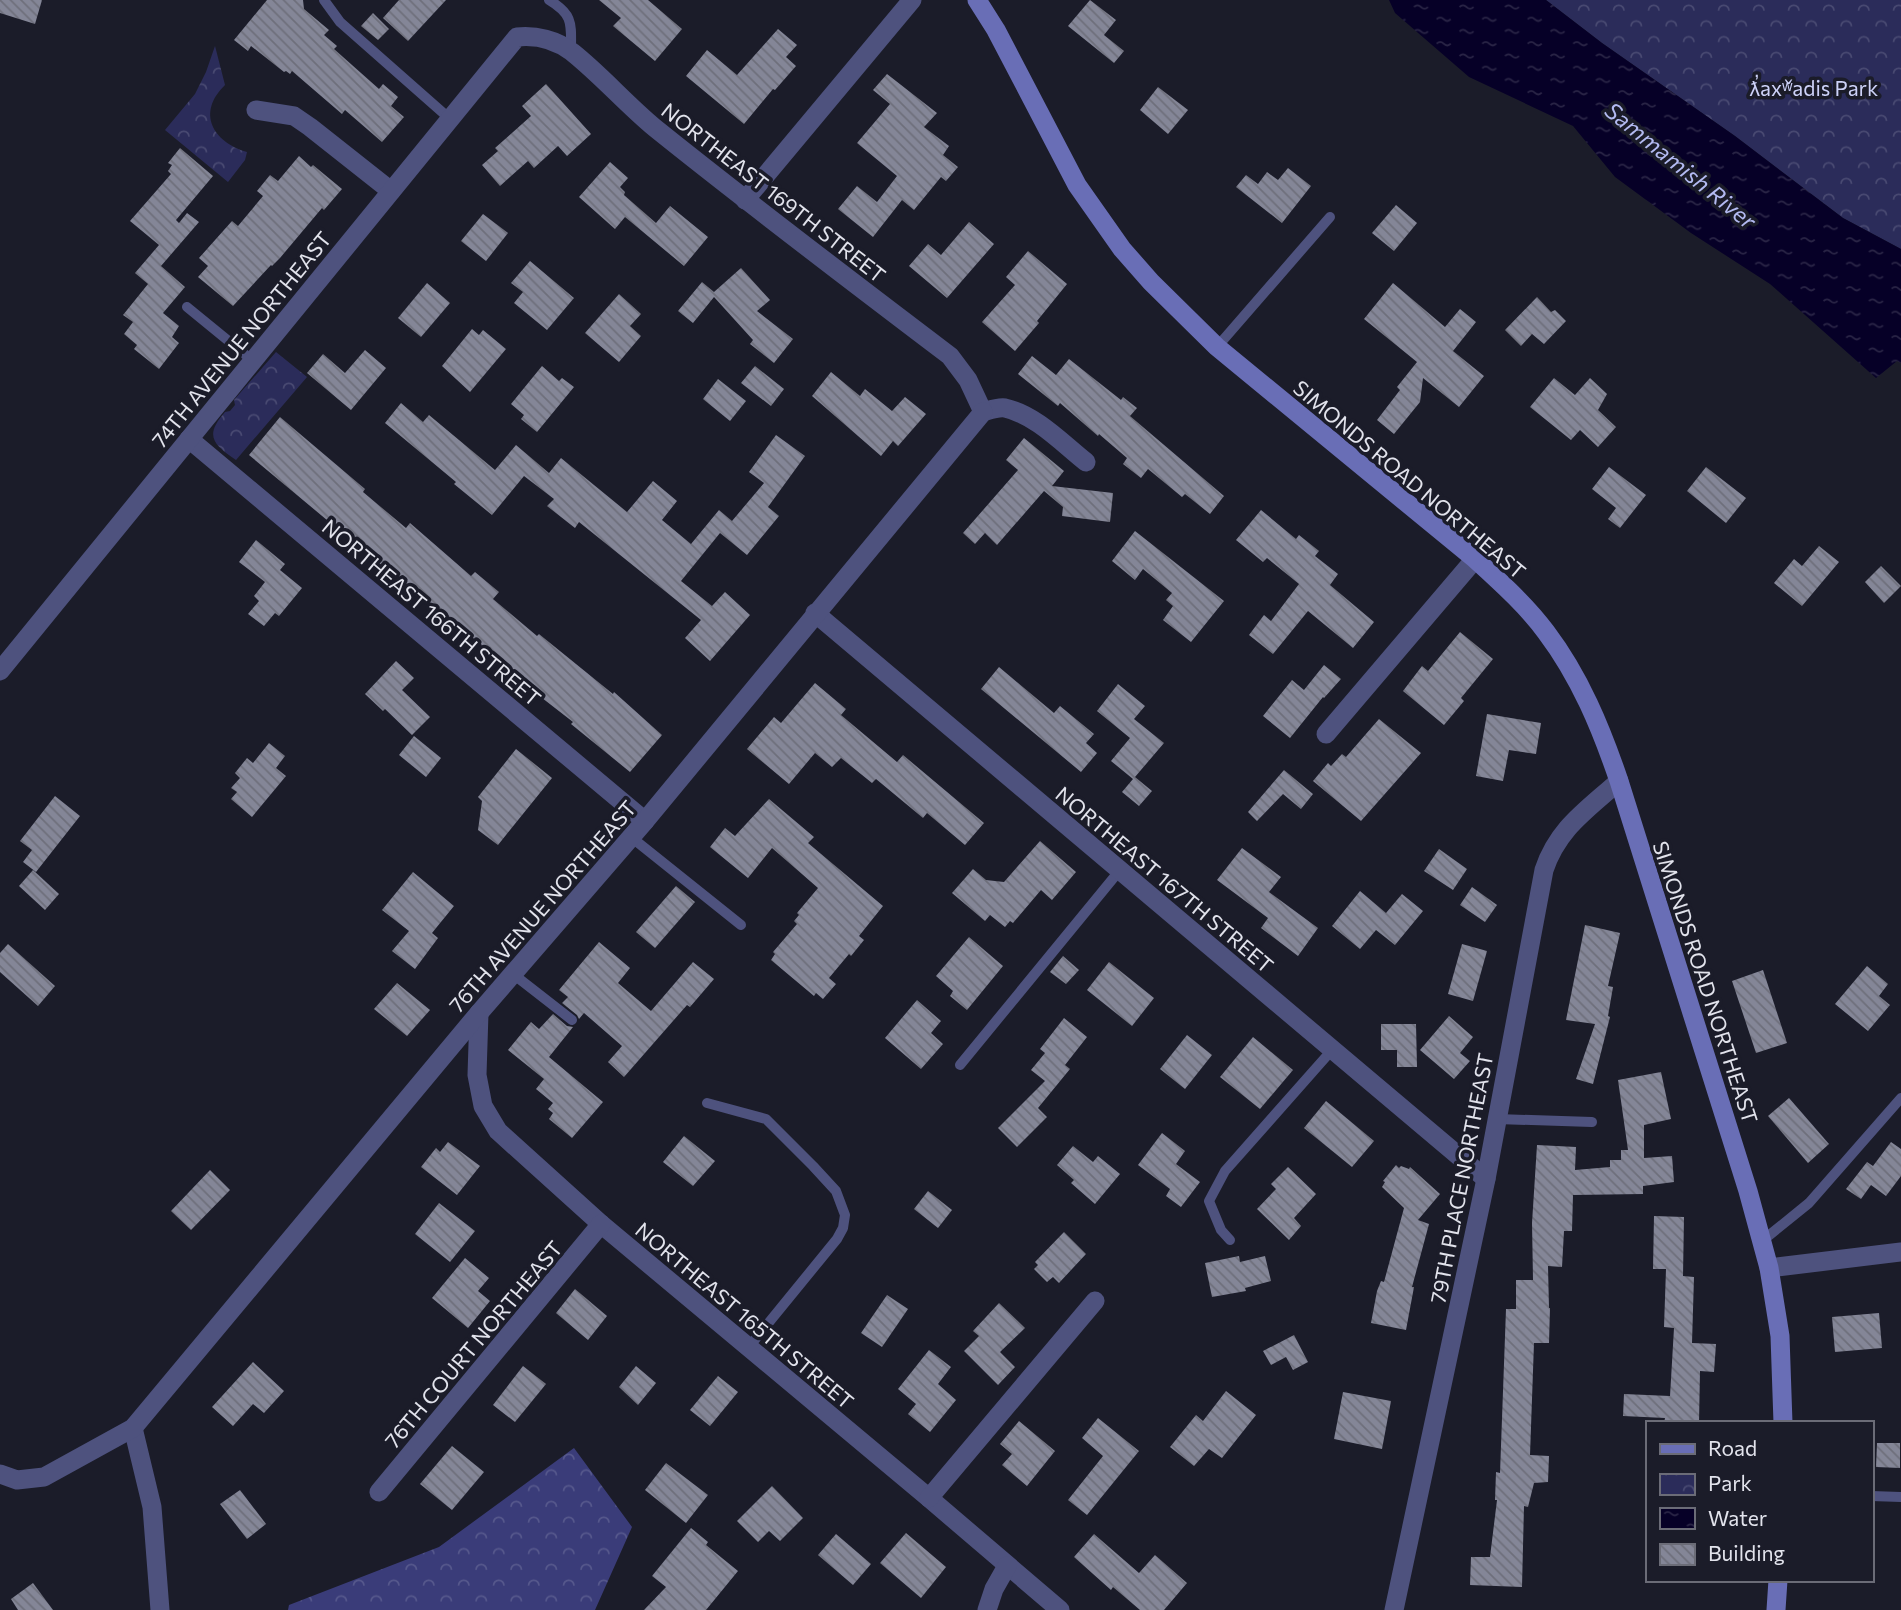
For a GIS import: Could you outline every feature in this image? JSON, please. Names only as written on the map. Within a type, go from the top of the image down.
[{"type":"main road","name":"SIMONDS ROAD NORTHEAST","points":[[977,0],[996,30],[1064,162],[1122,249],[1151,282],[1217,347],[1475,559],[1519,601],[1545,630],[1582,689],[1603,733],[1619,781],[1762,1242],[1780,1336],[1783,1421]]},
{"type":"main road","points":[[1776,1610],[1778,1582]]},
{"type":"street","points":[[745,200],[912,0]]},
{"type":"street","name":"74TH AVENUE NORTHEAST","points":[[0,671],[517,37]]},
{"type":"street","name":"NORTHEAST 169TH STREET","points":[[517,37],[542,38],[571,51],[647,121],[745,200],[950,356],[968,380],[983,412]]},
{"type":"street","points":[[256,110],[294,116],[391,191]]},
{"type":"street","points":[[983,412],[1003,407],[1021,414],[1048,431],[1086,462]]},
{"type":"street","name":"76TH AVENUE NORTHEAST","points":[[133,1428],[479,1013],[645,821],[983,412]]},
{"type":"street","name":"NORTHEAST 166TH STREET","points":[[189,439],[645,821]]},
{"type":"street","points":[[1326,734],[1475,559]]},
{"type":"street","name":"NORTHEAST 167TH STREET","points":[[815,613],[1486,1179]]},
{"type":"street","name":"79TH PLACE NORTHEAST","points":[[1394,1610],[1486,1179],[1544,870],[1550,851],[1561,834],[1619,781]]},
{"type":"street","name":"NORTHEAST 165TH STREET","points":[[479,1013],[477,1075],[483,1106],[498,1131],[601,1224],[1060,1610]]},
{"type":"street","name":"76TH COURT NORTHEAST","points":[[380,1492],[601,1224]]},
{"type":"street","points":[[1769,1268],[1901,1252]]},
{"type":"street","points":[[929,1498],[1094,1301]]},
{"type":"street","points":[[0,1474],[17,1480],[44,1477],[133,1428],[152,1507],[160,1610]]},
{"type":"street","points":[[987,1610],[1007,1566]]},
{"type":"lane","points":[[324,0],[340,22],[450,119]]},
{"type":"lane","points":[[549,0],[570,18],[571,51]]},
{"type":"lane","points":[[1217,347],[1330,217]]},
{"type":"lane","points":[[187,307],[253,361]]},
{"type":"lane","points":[[631,837],[741,925]]},
{"type":"lane","points":[[960,1065],[1120,870]]},
{"type":"lane","points":[[513,974],[572,1020]]},
{"type":"lane","points":[[1230,1240],[1221,1230],[1209,1200],[1224,1171],[1332,1049]]},
{"type":"lane","points":[[1762,1242],[1809,1203],[1901,1098]]},
{"type":"lane","points":[[708,1103],[766,1119],[836,1191],[845,1215],[843,1228],[836,1239],[748,1348]]},
{"type":"lane","points":[[1497,1119],[1592,1122]]},
{"type":"lane","points":[[1873,1496],[1901,1497]]},
{"type":"green space","name":"ƛ̕ax̌ʷadis Park","points":[[1546,0],[1901,0],[1901,249],[1843,218],[1735,136],[1602,43]]},
{"type":"green space","points":[[215,46],[225,85],[211,106],[212,125],[225,141],[247,152],[245,160],[228,182],[165,130],[195,94]]},
{"type":"green space","points":[[276,352],[307,377],[236,460],[217,444],[213,434],[215,427],[225,412],[235,405],[234,400]]},
{"type":"green space","points":[[574,1448],[632,1527],[595,1610],[288,1610],[289,1605],[439,1547]]},
{"type":"water","name":"Sammamish River","points":[[1389,0],[1546,0],[1602,43],[1735,136],[1843,218],[1901,249],[1901,363],[1897,361],[1876,378],[1770,284],[1691,233],[1615,177],[1573,126],[1469,77],[1395,13]]},
{"type":"building","points":[[0,0],[42,0],[35,24],[0,13]]},
{"type":"building","points":[[267,0],[303,0],[304,9],[329,30],[324,35],[337,46],[334,49],[379,89],[383,84],[398,97],[391,106],[404,117],[382,142],[345,110],[342,114],[292,71],[290,74],[284,72],[251,46],[248,51],[234,40]]},
{"type":"building","points":[[399,0],[446,0],[408,41],[383,18]]},
{"type":"building","points":[[599,0],[648,0],[682,29],[655,61],[613,26],[621,18]]},
{"type":"building","points":[[1090,0],[1116,20],[1104,35],[1124,51],[1114,63],[1068,26]]},
{"type":"building","points":[[373,13],[389,29],[378,40],[361,26]]},
{"type":"building","points":[[778,29],[797,45],[786,57],[796,66],[744,124],[686,76],[707,50],[737,75]]},
{"type":"building","points":[[887,74],[937,113],[924,127],[949,146],[943,155],[958,167],[946,181],[941,177],[914,210],[902,200],[873,237],[838,209],[857,186],[877,202],[897,176],[857,143],[890,104],[873,90]]},
{"type":"building","points":[[546,84],[591,134],[567,156],[558,146],[534,168],[528,161],[500,186],[482,165],[498,151],[495,148],[531,116],[522,106]]},
{"type":"building","points":[[1158,87],[1188,110],[1168,134],[1140,110]]},
{"type":"building","points":[[180,148],[213,176],[176,220],[179,223],[187,213],[199,222],[161,266],[185,287],[163,313],[179,326],[172,337],[179,343],[159,369],[134,349],[137,345],[124,334],[133,322],[123,315],[148,284],[135,273],[159,245],[130,221],[171,174],[168,171],[172,165],[168,163]]},
{"type":"building","points":[[299,156],[342,189],[233,306],[198,277],[208,266],[199,258],[232,221],[238,226],[263,196],[257,191],[270,175],[278,181]]},
{"type":"building","points":[[610,162],[628,178],[620,187],[625,192],[624,195],[656,223],[670,206],[708,237],[684,266],[625,217],[615,229],[579,197]]},
{"type":"building","points":[[1288,168],[1311,186],[1282,223],[1236,187],[1246,175],[1258,184],[1267,172],[1278,180]]},
{"type":"building","points":[[1396,205],[1417,223],[1394,251],[1372,233]]},
{"type":"building","points":[[483,214],[508,233],[486,261],[461,241]]},
{"type":"building","points":[[969,222],[994,244],[947,298],[909,266],[928,244],[941,255]]},
{"type":"building","points":[[1028,251],[1067,284],[1015,351],[982,322],[1015,285],[1006,277]]},
{"type":"building","points":[[530,261],[574,298],[547,330],[514,303],[523,292],[511,283]]},
{"type":"building","points":[[741,268],[770,300],[757,311],[793,339],[774,363],[750,344],[753,340],[714,297],[693,323],[678,311],[702,282],[714,292]]},
{"type":"building","points":[[427,283],[450,303],[421,337],[398,318]]},
{"type":"building","points":[[1393,283],[1445,327],[1460,309],[1476,322],[1453,351],[1484,376],[1459,407],[1423,378],[1420,402],[1394,434],[1377,420],[1400,390],[1397,387],[1417,362],[1364,319]]},
{"type":"building","points":[[619,294],[641,314],[630,326],[641,336],[619,362],[585,333]]},
{"type":"building","points":[[1537,297],[1551,312],[1555,310],[1566,321],[1544,344],[1532,334],[1521,346],[1505,330]]},
{"type":"building","points":[[472,329],[479,335],[483,330],[506,349],[470,392],[442,366]]},
{"type":"building","points":[[365,350],[386,368],[351,410],[307,373],[323,354],[345,373]]},
{"type":"building","points":[[1032,356],[1056,375],[1069,359],[1121,400],[1123,397],[1137,408],[1130,416],[1224,496],[1210,514],[1185,494],[1182,497],[1148,469],[1141,478],[1123,464],[1127,458],[1099,434],[1098,436],[1060,403],[1058,406],[1018,374]]},
{"type":"building","points":[[542,366],[559,381],[562,378],[574,387],[537,432],[521,419],[524,415],[511,404]]},
{"type":"building","points":[[755,366],[784,389],[771,406],[741,383]]},
{"type":"building","points":[[831,372],[860,396],[865,389],[892,411],[905,397],[926,414],[898,446],[893,441],[881,456],[812,396]]},
{"type":"building","points":[[1554,378],[1575,395],[1590,378],[1607,394],[1598,410],[1616,427],[1598,447],[1580,430],[1571,440],[1530,407]]},
{"type":"building","points":[[718,379],[746,401],[730,421],[703,399]]},
{"type":"building","points":[[401,403],[423,422],[429,415],[495,470],[516,445],[549,473],[561,458],[627,512],[653,481],[677,501],[662,520],[691,544],[719,510],[732,521],[764,483],[749,472],[776,435],[805,456],[768,507],[779,516],[747,555],[720,533],[681,581],[712,606],[725,592],[750,615],[710,661],[685,638],[701,620],[579,522],[575,528],[547,506],[554,499],[524,476],[492,515],[454,484],[456,482],[385,423]]},
{"type":"building","points":[[280,417],[365,489],[363,492],[406,528],[410,523],[471,576],[475,572],[499,592],[493,599],[537,636],[539,634],[613,694],[614,692],[662,735],[630,772],[571,724],[573,722],[497,663],[480,648],[482,645],[394,576],[249,455]]},
{"type":"building","points":[[1024,438],[1064,471],[1052,486],[1113,493],[1110,522],[1062,516],[1063,507],[1044,491],[997,545],[985,533],[975,544],[963,533],[1018,470],[1006,460]]},
{"type":"building","points":[[1609,467],[1646,495],[1620,528],[1608,519],[1616,508],[1592,489]]},
{"type":"building","points":[[1706,467],[1746,498],[1726,523],[1687,491]]},
{"type":"building","points":[[1261,510],[1296,539],[1299,535],[1319,551],[1315,556],[1338,574],[1330,585],[1374,622],[1353,648],[1308,611],[1273,654],[1249,635],[1264,615],[1271,621],[1299,584],[1267,558],[1263,562],[1236,540]]},
{"type":"building","points":[[1135,531],[1224,601],[1191,642],[1163,620],[1173,606],[1166,600],[1172,593],[1143,569],[1135,580],[1112,561]]},
{"type":"building","points":[[256,540],[285,564],[280,570],[302,588],[279,616],[275,613],[264,626],[248,614],[259,601],[254,596],[265,582],[239,562]]},
{"type":"building","points":[[1819,546],[1839,562],[1802,606],[1774,583],[1794,559],[1802,566]]},
{"type":"building","points":[[1881,566],[1901,586],[1884,603],[1865,582]]},
{"type":"building","points":[[1460,632],[1493,659],[1461,698],[1464,701],[1444,725],[1403,691],[1422,666],[1428,671]]},
{"type":"building","points":[[396,661],[414,678],[402,690],[430,717],[412,735],[365,694]]},
{"type":"building","points":[[1324,665],[1341,679],[1290,738],[1263,716],[1292,680],[1304,690]]},
{"type":"building","points":[[999,667],[1054,713],[1060,706],[1094,734],[1086,743],[1097,753],[1081,772],[981,689]]},
{"type":"building","points":[[815,683],[846,709],[841,715],[897,762],[903,755],[984,823],[965,845],[927,813],[923,818],[876,779],[872,783],[841,758],[832,767],[815,753],[789,784],[747,749],[774,717],[781,723]]},
{"type":"building","points":[[1118,684],[1145,706],[1134,719],[1164,743],[1135,777],[1152,791],[1139,806],[1122,792],[1133,779],[1111,761],[1130,738],[1097,711]]},
{"type":"building","points":[[1487,714],[1541,723],[1536,754],[1509,750],[1503,781],[1476,776]]},
{"type":"building","points":[[1379,719],[1421,753],[1361,821],[1313,781],[1328,763],[1331,766],[1342,754],[1346,757]]},
{"type":"building","points":[[414,736],[441,758],[426,777],[399,755]]},
{"type":"building","points":[[269,743],[285,756],[276,768],[286,776],[252,817],[231,799],[237,792],[231,788],[240,778],[235,773],[247,758],[253,763]]},
{"type":"building","points":[[516,749],[552,778],[498,845],[478,830],[482,801],[478,797]]},
{"type":"building","points":[[1284,770],[1313,794],[1301,809],[1283,794],[1257,821],[1248,812]]},
{"type":"building","points":[[55,796],[80,816],[36,872],[23,862],[32,850],[20,841]]},
{"type":"building","points":[[769,799],[814,837],[808,843],[883,906],[859,936],[864,940],[829,978],[836,984],[823,999],[816,993],[814,996],[771,960],[775,954],[773,952],[797,924],[794,921],[799,915],[797,913],[818,888],[772,848],[748,878],[710,847],[725,828],[735,836]]},
{"type":"building","points":[[1040,841],[1076,872],[1052,900],[1041,890],[1013,923],[1010,921],[1005,927],[990,915],[985,921],[952,893],[973,869],[986,880],[1004,882]]},
{"type":"building","points":[[1242,848],[1281,877],[1269,892],[1318,928],[1298,956],[1261,928],[1268,918],[1217,880]]},
{"type":"building","points":[[1439,849],[1467,869],[1453,890],[1424,871]]},
{"type":"building","points":[[33,870],[59,894],[45,910],[19,886]]},
{"type":"building","points":[[413,872],[454,906],[432,933],[438,938],[415,969],[392,951],[409,931],[382,910]]},
{"type":"building","points":[[676,886],[695,902],[655,948],[636,932]]},
{"type":"building","points":[[1472,887],[1497,905],[1485,922],[1460,905]]},
{"type":"building","points":[[1360,891],[1386,913],[1402,894],[1423,911],[1395,945],[1376,930],[1360,949],[1332,926]]},
{"type":"building","points":[[1585,925],[1620,933],[1608,986],[1613,987],[1610,1017],[1593,1084],[1576,1079],[1595,1024],[1566,1020]]},
{"type":"building","points":[[969,937],[1003,966],[967,1010],[950,996],[953,991],[936,976]]},
{"type":"building","points":[[599,942],[630,968],[618,983],[651,1011],[693,962],[714,979],[690,1007],[687,1005],[624,1077],[608,1062],[622,1046],[584,1013],[579,1019],[562,1003],[568,997],[559,990]]},
{"type":"building","points":[[8,944],[55,986],[38,1006],[0,972],[0,953]]},
{"type":"building","points":[[1462,944],[1487,951],[1473,1001],[1448,994]]},
{"type":"building","points":[[1063,956],[1079,970],[1066,984],[1050,972]]},
{"type":"building","points":[[1109,962],[1154,998],[1132,1026],[1087,990]]},
{"type":"building","points":[[1867,966],[1888,984],[1879,996],[1890,1005],[1868,1031],[1835,1004]]},
{"type":"building","points":[[1763,970],[1787,1043],[1756,1053],[1732,981]]},
{"type":"building","points":[[397,983],[430,1010],[407,1036],[374,1009]]},
{"type":"building","points":[[917,1000],[941,1021],[931,1033],[943,1044],[921,1069],[885,1038]]},
{"type":"building","points":[[553,1014],[567,1026],[573,1027],[549,1057],[603,1102],[572,1138],[549,1119],[553,1113],[548,1109],[553,1103],[536,1089],[544,1079],[508,1050],[531,1022],[539,1029]]},
{"type":"building","points":[[1449,1016],[1473,1037],[1460,1053],[1470,1061],[1454,1079],[1420,1050]]},
{"type":"building","points":[[1064,1018],[1087,1037],[1065,1065],[1070,1069],[1038,1108],[1047,1117],[1017,1147],[998,1128],[1045,1081],[1031,1070],[1045,1053],[1040,1049]]},
{"type":"building","points":[[1381,1024],[1416,1024],[1417,1067],[1397,1067],[1397,1050],[1381,1050]]},
{"type":"building","points":[[1187,1035],[1212,1055],[1185,1089],[1160,1069]]},
{"type":"building","points":[[1253,1037],[1293,1070],[1260,1109],[1220,1077]]},
{"type":"building","points":[[1661,1072],[1671,1119],[1644,1125],[1644,1158],[1672,1156],[1674,1182],[1643,1186],[1643,1194],[1573,1195],[1572,1231],[1564,1231],[1562,1267],[1548,1266],[1549,1343],[1534,1343],[1530,1455],[1549,1456],[1548,1482],[1534,1483],[1528,1507],[1524,1506],[1522,1587],[1470,1585],[1471,1557],[1490,1557],[1497,1500],[1496,1472],[1500,1473],[1506,1309],[1516,1309],[1516,1280],[1533,1280],[1532,1223],[1537,1145],[1576,1147],[1575,1170],[1610,1167],[1610,1160],[1621,1160],[1621,1150],[1628,1150],[1618,1080]]},
{"type":"building","points":[[1789,1098],[1829,1144],[1808,1163],[1768,1116]]},
{"type":"building","points":[[1326,1101],[1374,1141],[1352,1167],[1304,1128]]},
{"type":"building","points":[[1162,1133],[1185,1151],[1176,1164],[1200,1182],[1181,1207],[1166,1196],[1170,1189],[1138,1165]]},
{"type":"building","points":[[684,1136],[715,1161],[693,1186],[663,1162]]},
{"type":"building","points":[[448,1142],[480,1166],[457,1195],[421,1167],[436,1148],[440,1152]]},
{"type":"building","points":[[1891,1142],[1901,1149],[1901,1176],[1886,1196],[1871,1185],[1861,1199],[1846,1189],[1867,1162],[1873,1166]]},
{"type":"building","points":[[1073,1146],[1093,1162],[1098,1156],[1120,1174],[1095,1204],[1071,1183],[1074,1180],[1057,1165]]},
{"type":"building","points":[[1396,1165],[1399,1168],[1410,1167],[1440,1194],[1418,1220],[1429,1224],[1412,1287],[1406,1330],[1371,1323],[1377,1291],[1381,1281],[1384,1282],[1404,1208],[1382,1187],[1385,1182],[1383,1181]]},
{"type":"building","points":[[1288,1167],[1316,1194],[1294,1218],[1301,1226],[1289,1240],[1257,1209],[1276,1189],[1271,1184]]},
{"type":"building","points":[[210,1170],[230,1190],[191,1230],[171,1211]]},
{"type":"building","points":[[928,1191],[952,1210],[938,1228],[914,1209]]},
{"type":"building","points":[[439,1203],[475,1231],[450,1262],[415,1234]]},
{"type":"building","points":[[1654,1216],[1684,1217],[1683,1276],[1694,1277],[1692,1343],[1716,1344],[1714,1372],[1700,1371],[1699,1421],[1664,1421],[1665,1418],[1623,1416],[1624,1394],[1670,1396],[1674,1328],[1664,1327],[1666,1269],[1653,1269]]},
{"type":"building","points":[[1064,1232],[1086,1254],[1059,1283],[1053,1277],[1047,1282],[1034,1269],[1038,1265],[1035,1262]]},
{"type":"building","points":[[1239,1256],[1240,1262],[1265,1256],[1271,1281],[1245,1288],[1246,1291],[1212,1297],[1205,1263]]},
{"type":"building","points":[[465,1258],[489,1278],[478,1291],[490,1301],[468,1328],[432,1298]]},
{"type":"building","points":[[575,1289],[607,1316],[588,1340],[556,1313]]},
{"type":"building","points":[[887,1295],[908,1309],[882,1347],[861,1333]]},
{"type":"building","points":[[999,1303],[1025,1328],[1000,1352],[1015,1367],[998,1385],[964,1351],[979,1336],[973,1331]]},
{"type":"building","points":[[1879,1313],[1882,1348],[1835,1352],[1832,1317]]},
{"type":"building","points":[[1294,1335],[1308,1362],[1293,1370],[1286,1357],[1271,1365],[1263,1351]]},
{"type":"building","points":[[929,1350],[951,1367],[938,1384],[956,1400],[930,1432],[908,1414],[916,1404],[898,1389]]},
{"type":"building","points":[[253,1362],[284,1391],[264,1413],[253,1404],[233,1426],[212,1407]]},
{"type":"building","points":[[523,1366],[546,1384],[515,1422],[493,1405]]},
{"type":"building","points":[[636,1366],[656,1383],[638,1405],[619,1387]]},
{"type":"building","points":[[718,1376],[738,1392],[710,1426],[690,1410]]},
{"type":"building","points":[[1226,1391],[1256,1415],[1222,1458],[1209,1449],[1194,1466],[1170,1447],[1196,1415],[1203,1421]]},
{"type":"building","points":[[1343,1392],[1391,1401],[1382,1449],[1334,1439]]},
{"type":"building","points":[[1098,1418],[1139,1451],[1087,1515],[1068,1500],[1103,1456],[1082,1438]]},
{"type":"building","points":[[1019,1421],[1055,1451],[1027,1486],[1002,1465],[1012,1454],[1000,1444]]},
{"type":"building","points":[[1877,1443],[1900,1443],[1900,1468],[1876,1467]]},
{"type":"building","points":[[452,1446],[484,1472],[452,1510],[420,1484]]},
{"type":"building","points":[[666,1463],[708,1495],[686,1523],[645,1490]]},
{"type":"building","points":[[772,1486],[803,1518],[780,1541],[769,1531],[758,1542],[737,1521]]},
{"type":"building","points":[[240,1490],[266,1524],[247,1539],[220,1504]]},
{"type":"building","points":[[691,1528],[708,1542],[706,1545],[738,1571],[706,1610],[644,1610],[666,1587],[652,1576]]},
{"type":"building","points":[[906,1533],[946,1567],[921,1598],[880,1563]]},
{"type":"building","points":[[836,1534],[871,1564],[853,1585],[818,1555]]},
{"type":"building","points":[[1094,1534],[1139,1573],[1155,1555],[1187,1583],[1164,1610],[1140,1610],[1113,1587],[1111,1590],[1074,1557]]},
{"type":"building","points":[[33,1583],[53,1610],[18,1610],[11,1599]]}]
